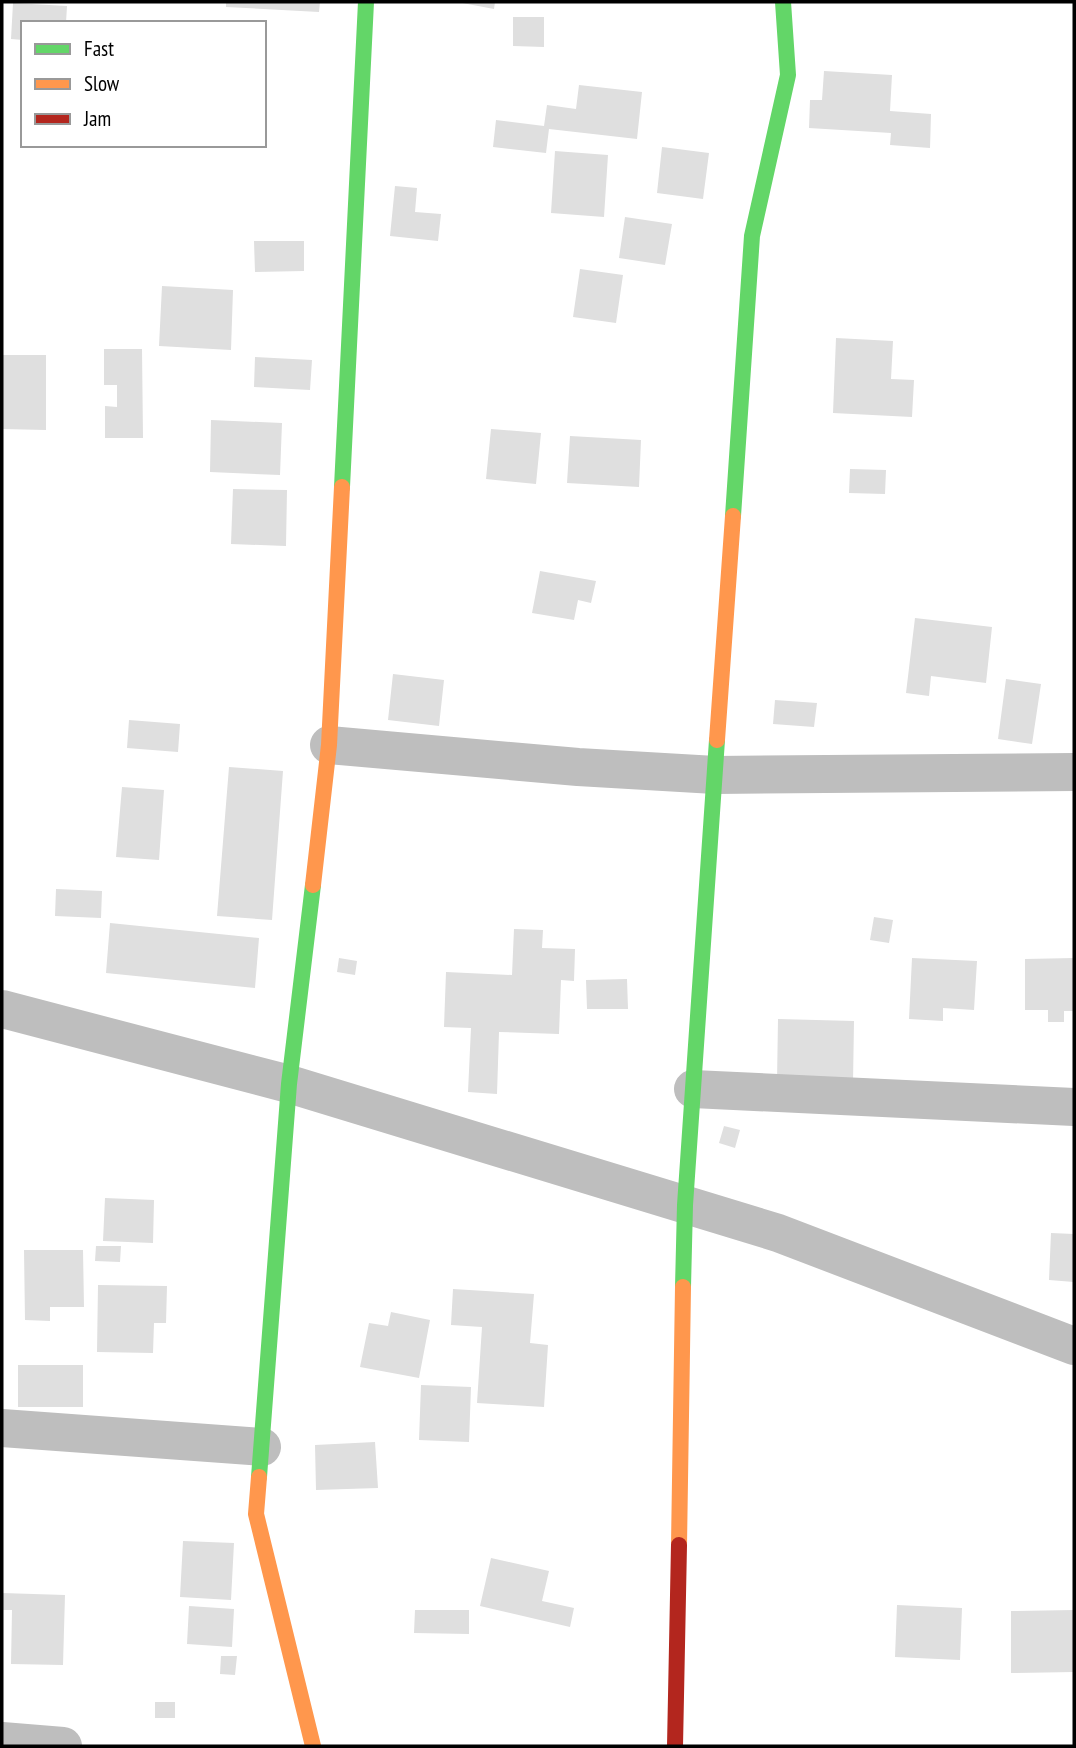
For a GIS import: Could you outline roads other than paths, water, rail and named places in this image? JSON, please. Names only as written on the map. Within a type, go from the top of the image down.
[{"type":"street","points":[[313,1746],[257,1514],[289,1084],[329,746],[366,2]]},
{"type":"street","points":[[675,1746],[685,1205],[752,236],[788,75],[783,2]]},
{"type":"street","points":[[329,746],[578,767],[715,775],[1074,772]]},
{"type":"street","points":[[2,1009],[289,1084],[778,1233],[1074,1346]]},
{"type":"street","points":[[694,1089],[1074,1107]]},
{"type":"street","points":[[2,1428],[262,1447]]},
{"type":"street","points":[[2,1741],[64,1746]]}]
